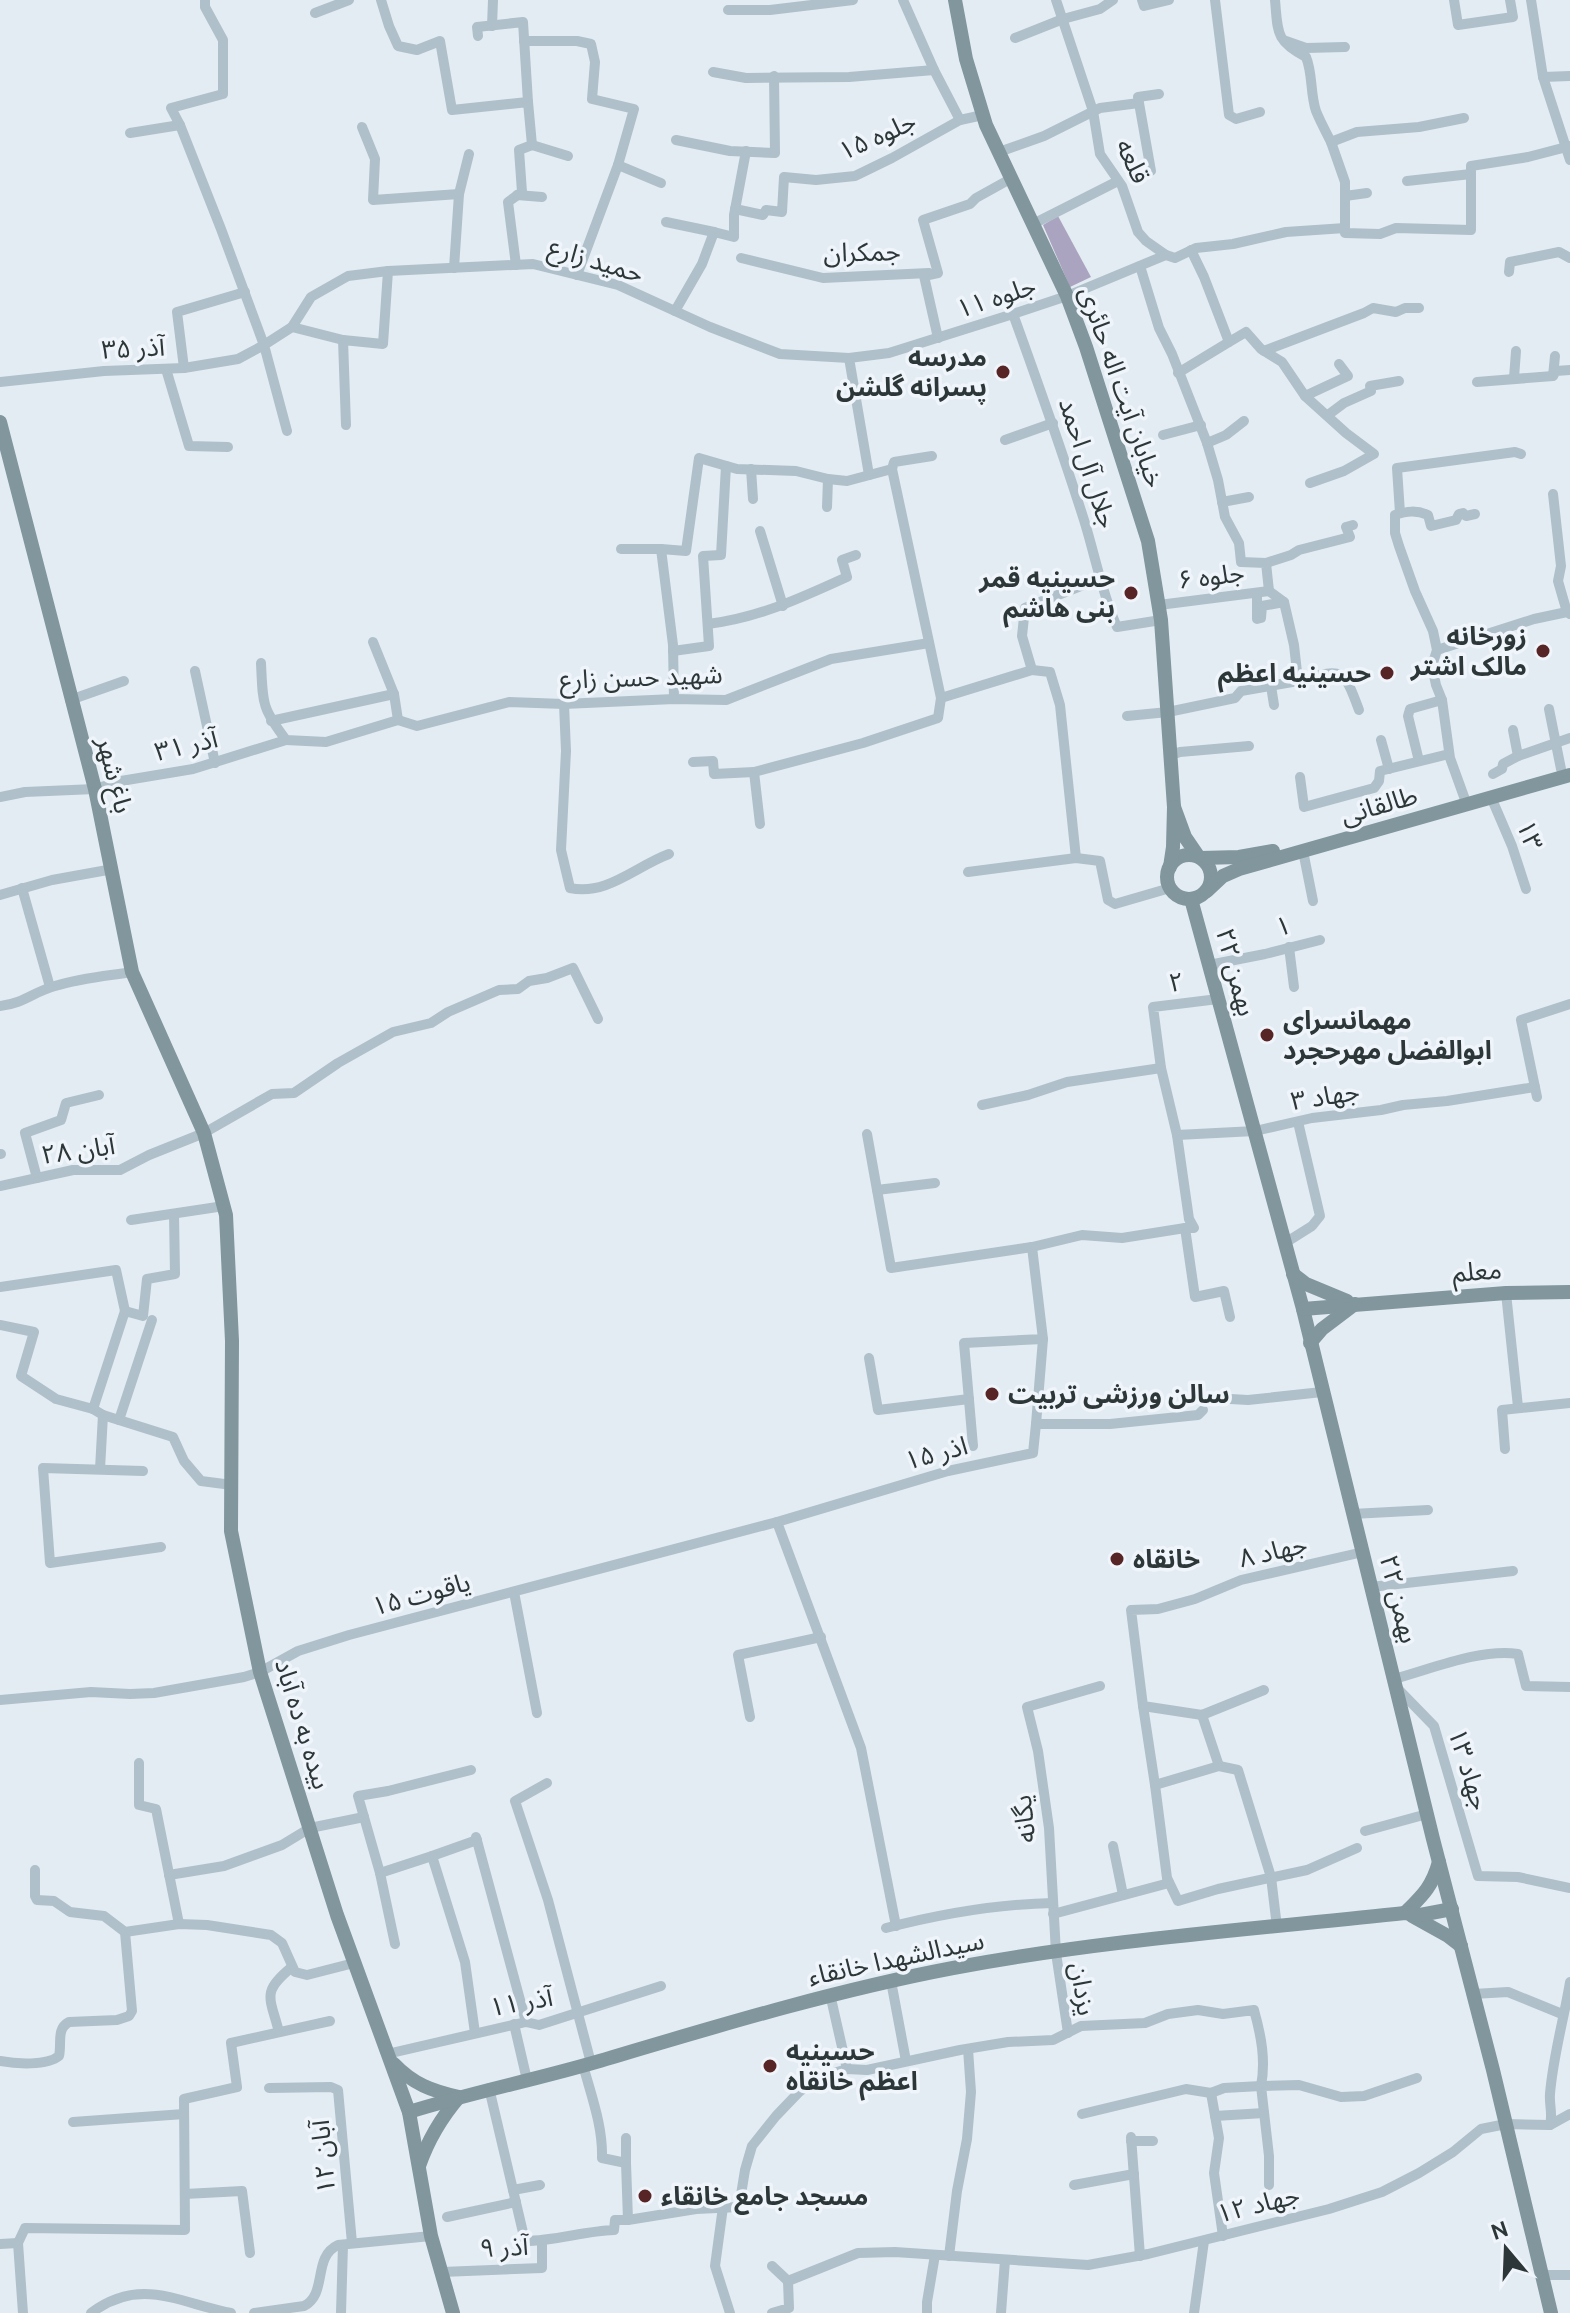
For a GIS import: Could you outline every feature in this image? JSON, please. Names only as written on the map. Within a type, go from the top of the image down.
[{"type":"main road","name":"خیابان آیت اله حائری","points":[[955,0],[966,59],[983,115],[1067,296],[1145,529],[1160,612],[1174,807]]},
{"type":"main road","name":"باغ شهر","points":[[0,422],[95,789],[132,972],[204,1133]]},
{"type":"main road","name":"طالقانی","points":[[1199,857],[1239,857],[1285,849],[1491,797],[1567,770]]},
{"type":"main road","name":"طالقانی","points":[[1207,891],[1223,876],[1239,869],[1567,770]]},
{"type":"main road","points":[[1174,807],[1185,837],[1210,869],[1211,884],[1207,891],[1191,899],[1181,898],[1170,888],[1167,874],[1173,847],[1174,807]]},
{"type":"main road","points":[[1170,867],[1180,857],[1199,857]]},
{"type":"main road","name":"۲۲ بهمن","points":[[1191,899],[1301,1304],[1551,2313]]},
{"type":"main road","name":"بیده به ده آباد","points":[[204,1133],[226,1215],[232,1341],[231,1531],[260,1672],[354,1963],[409,2112],[431,2236],[453,2313]]},
{"type":"main road","points":[[1293,1274],[1306,1284],[1351,1302],[1310,1343]]},
{"type":"main road","name":"معلم","points":[[1301,1304],[1570,1292]]},
{"type":"main road","points":[[1440,1861],[1428,1890],[1405,1913],[1461,1946]]},
{"type":"main road","name":"سیدالشهدا خانقاء","points":[[409,2112],[830,1994],[954,1968],[1150,1940],[1405,1913],[1414,1908],[1451,1904]]},
{"type":"main road","points":[[388,2056],[416,2084],[459,2097],[431,2137],[419,2166]]},
{"type":"street","points":[[205,0],[205,7],[223,40],[223,94],[171,108],[245,292],[264,345],[287,431]]},
{"type":"street","points":[[315,13],[349,0]]},
{"type":"street","points":[[381,0],[398,46],[417,50],[440,41],[452,110],[528,102]]},
{"type":"street","points":[[492,26],[493,0]]},
{"type":"street","points":[[728,10],[853,0]]},
{"type":"street","points":[[903,0],[960,120]]},
{"type":"street","name":"قلعه","points":[[1056,0],[1093,111],[1100,154],[1118,181],[1138,232],[1170,256]]},
{"type":"street","points":[[1015,38],[1063,19],[1100,9],[1111,0]]},
{"type":"street","points":[[1142,0],[1144,6],[1169,0]]},
{"type":"street","points":[[1215,0],[1229,115],[1236,119],[1260,112]]},
{"type":"street","points":[[1275,0],[1281,40],[1289,49],[1306,57],[1310,68],[1316,112],[1345,182],[1345,228]]},
{"type":"street","points":[[1454,0],[1458,25],[1513,17],[1510,0]]},
{"type":"street","points":[[1531,0],[1543,77],[1570,160]]},
{"type":"street","points":[[478,36],[477,27],[523,22],[532,145]]},
{"type":"street","points":[[1281,40],[1306,48],[1345,47]]},
{"type":"street","points":[[524,41],[591,44],[595,62],[592,99],[634,109],[618,165],[577,275]]},
{"type":"street","points":[[713,72],[746,78],[849,77],[934,70]]},
{"type":"street","points":[[676,140],[730,151],[775,153],[774,76]]},
{"type":"street","points":[[1543,77],[1570,76]]},
{"type":"street","points":[[1151,171],[1138,97],[1159,94]]},
{"type":"street","points":[[999,152],[1044,136],[1100,108],[1139,103]]},
{"type":"street","name":"جلوه ۱۵","points":[[735,209],[763,215],[766,210],[782,212],[784,177],[816,180],[855,176],[960,120],[983,115]]},
{"type":"street","points":[[1331,142],[1357,132],[1419,127],[1464,118]]},
{"type":"street","points":[[130,133],[180,125]]},
{"type":"street","points":[[362,127],[375,159],[373,200],[459,194]]},
{"type":"street","points":[[516,265],[508,202],[522,192],[519,150],[532,145],[568,156]]},
{"type":"street","points":[[1407,181],[1471,174],[1471,166],[1568,147]]},
{"type":"street","points":[[666,222],[734,237],[735,209],[746,151]]},
{"type":"street","points":[[454,268],[459,194],[469,154]]},
{"type":"street","points":[[618,165],[661,183]]},
{"type":"street","name":"جلوه ۱۱","points":[[938,338],[1067,296],[1140,266],[1191,250],[1286,232],[1345,228],[1345,233],[1362,235],[1380,234],[1396,228],[1471,230],[1471,174]]},
{"type":"street","points":[[938,338],[924,276],[938,273],[923,220],[970,204],[1012,178]]},
{"type":"street","points":[[1033,224],[1118,181]]},
{"type":"street","points":[[1345,196],[1367,193]]},
{"type":"street","points":[[517,195],[542,197]]},
{"type":"street","points":[[675,311],[702,264],[714,232]]},
{"type":"street","points":[[1191,250],[1229,342]]},
{"type":"street","points":[[1509,272],[1510,262],[1559,252],[1570,258]]},
{"type":"street","name":"جمکران","points":[[741,258],[823,278],[938,273]]},
{"type":"street","name":"حمید زارع","points":[[292,327],[311,297],[348,276],[388,271],[533,264],[618,285],[710,327],[780,354],[849,358],[889,353],[938,338]]},
{"type":"street","points":[[1140,266],[1159,328],[1201,425],[1225,517],[1239,543],[1241,562],[1266,563],[1299,550],[1350,537],[1346,527],[1353,525]]},
{"type":"street","points":[[292,327],[343,340],[383,344],[388,271]]},
{"type":"street","points":[[184,368],[177,312],[245,292]]},
{"type":"street","points":[[1264,351],[1373,308],[1396,312],[1419,308]]},
{"type":"street","name":"جلال آل احمد","points":[[1013,314],[1053,423],[1108,607],[1117,627]]},
{"type":"street","name":"آذر ۳۵","points":[[0,382],[104,371],[184,368],[238,359],[292,327]]},
{"type":"street","points":[[1178,373],[1246,332],[1264,351],[1282,362],[1305,396],[1374,454],[1344,471],[1310,483]]},
{"type":"street","points":[[343,340],[346,425]]},
{"type":"street","points":[[1514,378],[1516,351]]},
{"type":"street","points":[[1553,376],[1555,356]]},
{"type":"street","points":[[849,358],[869,475]]},
{"type":"street","points":[[1305,396],[1348,376],[1339,364]]},
{"type":"street","points":[[166,369],[189,446],[228,447]]},
{"type":"street","points":[[1553,376],[1556,371],[1570,370]]},
{"type":"street","points":[[1477,382],[1553,376]]},
{"type":"street","points":[[1328,415],[1344,403],[1371,391],[1370,386],[1399,381]]},
{"type":"street","points":[[1207,443],[1226,435],[1244,421]]},
{"type":"street","points":[[1005,440],[1053,423]]},
{"type":"street","points":[[1163,435],[1201,425]]},
{"type":"street","points":[[1466,801],[1449,754],[1442,700],[1432,666],[1437,650],[1433,631],[1395,533],[1397,514],[1392,466],[1515,452],[1521,454]]},
{"type":"street","points":[[693,762],[713,761],[714,774],[754,772],[863,743],[938,718],[941,698],[892,469],[894,462],[932,456]]},
{"type":"street","points":[[621,549],[686,551],[699,458],[726,466],[796,471],[847,481],[892,469]]},
{"type":"street","points":[[673,651],[709,646],[703,556],[721,555],[726,466]]},
{"type":"street","points":[[751,469],[753,499]]},
{"type":"street","points":[[827,507],[828,479]]},
{"type":"street","points":[[1437,650],[1534,619],[1568,613],[1558,581],[1564,576],[1553,494]]},
{"type":"street","points":[[1222,502],[1249,497]]},
{"type":"street","points":[[1397,514],[1420,512],[1428,515],[1431,526],[1456,520],[1459,514],[1475,514]]},
{"type":"street","points":[[760,531],[783,606]]},
{"type":"street","points":[[661,549],[673,651],[674,699]]},
{"type":"street","points":[[708,624],[733,621],[783,606],[847,577],[842,560],[856,555]]},
{"type":"street","points":[[1266,563],[1257,619],[1261,618],[1262,606],[1284,602]]},
{"type":"street","points":[[1032,670],[1022,636],[1025,608],[1101,578]]},
{"type":"street","points":[[1263,592],[1284,602]]},
{"type":"street","name":"جلوه ۶","points":[[1117,627],[1160,612],[1263,592]]},
{"type":"street","points":[[1284,602],[1298,681]]},
{"type":"street","points":[[373,642],[394,694],[398,720]]},
{"type":"street","name":"شهید حسن زارع","points":[[286,740],[326,742],[398,720],[417,726],[509,702],[564,704],[726,700],[831,659],[929,643]]},
{"type":"street","points":[[261,663],[263,705],[286,740]]},
{"type":"street","points":[[941,698],[1032,670],[1050,672],[1060,705],[1076,858]]},
{"type":"street","points":[[195,671],[215,763]]},
{"type":"street","points":[[1127,716],[1168,712],[1235,698],[1241,691],[1334,673],[1341,674],[1347,680],[1359,710]]},
{"type":"street","points":[[70,700],[124,681]]},
{"type":"street","points":[[1271,686],[1274,705]]},
{"type":"street","points":[[271,721],[394,694]]},
{"type":"street","points":[[1419,761],[1408,716],[1410,709],[1442,700]]},
{"type":"street","points":[[564,704],[566,751],[561,850],[570,888],[583,891],[610,884],[669,854]]},
{"type":"street","points":[[1549,709],[1555,743],[1567,770]]},
{"type":"street","points":[[1513,730],[1518,756]]},
{"type":"street","points":[[1493,774],[1518,756],[1570,738]]},
{"type":"street","name":"آذر ۳۱","points":[[0,797],[25,792],[95,789],[121,781],[193,769],[286,740]]},
{"type":"street","points":[[1381,740],[1389,769]]},
{"type":"street","points":[[1171,755],[1249,746]]},
{"type":"street","points":[[1300,777],[1304,807],[1374,788],[1380,771],[1449,754]]},
{"type":"street","points":[[754,772],[760,824]]},
{"type":"street","name":"۱۳","points":[[1491,797],[1526,889]]},
{"type":"street","points":[[1303,851],[1313,901]]},
{"type":"street","points":[[968,872],[1076,858],[1100,861],[1108,900],[1115,904],[1170,888]]},
{"type":"street","points":[[0,895],[52,880],[113,869]]},
{"type":"street","points":[[22,888],[50,987]]},
{"type":"street","name":"۱","points":[[1209,965],[1320,940]]},
{"type":"street","points":[[1289,947],[1294,987]]},
{"type":"street","name":"آبان ۲۸","points":[[0,1186],[73,1170],[120,1170],[204,1133],[272,1094],[294,1093],[338,1063],[393,1032],[431,1023],[448,1012],[499,990],[518,989],[529,981],[573,968],[598,1019]]},
{"type":"street","points":[[0,1006],[17,1004],[50,987],[75,980],[132,972]]},
{"type":"street","name":"۲","points":[[1161,1068],[1153,1007],[1218,999]]},
{"type":"street","name":"جهاد ۳","points":[[1177,1135],[1255,1131],[1312,1118],[1403,1105],[1536,1092],[1521,1020],[1570,1004]]},
{"type":"street","points":[[867,1134],[891,1268],[1032,1247],[1082,1235],[1122,1238],[1194,1228],[1189,1219],[1177,1135],[1161,1068],[1067,1082],[982,1105]]},
{"type":"street","points":[[37,1178],[25,1133],[61,1120],[66,1103],[99,1095]]},
{"type":"street","points":[[1285,1243],[1312,1226],[1320,1216],[1298,1122]]},
{"type":"street","points":[[877,1190],[935,1183]]},
{"type":"street","points":[[131,1220],[224,1206]]},
{"type":"street","points":[[125,1311],[143,1316],[147,1279],[175,1274],[174,1214]]},
{"type":"street","points":[[1185,1228],[1195,1297],[1224,1291],[1230,1317]]},
{"type":"street","points":[[1032,1247],[1043,1339],[1036,1424],[1135,1422],[1198,1415],[1203,1410]]},
{"type":"street","points":[[0,1287],[116,1270],[125,1311],[93,1409]]},
{"type":"street","points":[[1506,1293],[1518,1407]]},
{"type":"street","points":[[119,1420],[152,1320]]},
{"type":"street","points":[[0,1325],[34,1332],[21,1376],[56,1399],[173,1437],[184,1461],[201,1481],[232,1485]]},
{"type":"street","points":[[973,1446],[964,1343],[1043,1339]]},
{"type":"street","points":[[869,1358],[878,1410],[969,1399]]},
{"type":"street","points":[[1213,1398],[1248,1400],[1322,1392]]},
{"type":"street","points":[[1505,1449],[1502,1410],[1570,1403]]},
{"type":"street","points":[[100,1469],[103,1415]]},
{"type":"street","name":"اذر ۱۵","points":[[851,1501],[948,1471],[1033,1453],[1036,1424]]},
{"type":"street","points":[[143,1471],[43,1468],[50,1563],[161,1547]]},
{"type":"street","name":"یاقوت ۱۵","points":[[0,1700],[91,1692],[154,1693],[244,1677],[260,1672],[298,1651],[349,1635],[851,1501]]},
{"type":"street","points":[[1352,1514],[1428,1510]]},
{"type":"street","points":[[777,1522],[861,1748],[891,1927],[929,1917],[1019,1904],[1053,1909],[1169,1883]]},
{"type":"street","name":"جهاد ۸","points":[[1143,1706],[1131,1610],[1158,1609],[1195,1599],[1241,1580],[1363,1552]]},
{"type":"street","points":[[1371,1587],[1513,1571]]},
{"type":"street","points":[[514,1592],[537,1713]]},
{"type":"street","points":[[750,1717],[738,1655],[821,1637]]},
{"type":"street","points":[[1396,1683],[1472,1658],[1505,1652],[1518,1654],[1526,1686],[1570,1687]]},
{"type":"street","name":"جهاد ۱۳","points":[[1396,1683],[1434,1726],[1478,1876],[1518,1877],[1570,1888]]},
{"type":"street","name":"یگانه","points":[[1056,1953],[1049,1828],[1038,1751],[1027,1707],[1100,1686]]},
{"type":"street","points":[[1264,1690],[1202,1715],[1143,1706],[1161,1840],[1169,1883],[1178,1901],[1307,1870],[1357,1848]]},
{"type":"street","points":[[1202,1715],[1219,1766]]},
{"type":"street","points":[[139,1763],[139,1805],[156,1809],[179,1924]]},
{"type":"street","points":[[1155,1785],[1219,1766],[1238,1770],[1271,1877],[1277,1927]]},
{"type":"street","points":[[395,1944],[380,1873],[358,1796],[471,1770]]},
{"type":"street","points":[[547,1783],[515,1801],[548,1900],[577,2014],[598,2118],[602,2158],[626,2163]]},
{"type":"street","points":[[1365,1831],[1427,1814]]},
{"type":"street","points":[[169,1875],[224,1866],[282,1845],[310,1828],[364,1817]]},
{"type":"street","points":[[380,1873],[476,1838],[526,2022]]},
{"type":"street","points":[[1113,1846],[1123,1895]]},
{"type":"street","points":[[432,1856],[465,1962],[475,2033]]},
{"type":"street","points":[[35,1870],[37,1900],[54,1901],[70,1912],[104,1916],[125,1932],[179,1924],[271,1935],[282,1943],[295,1972],[307,1975],[354,1963]]},
{"type":"street","points":[[0,2061],[54,2060],[59,2056],[60,2033],[64,2024],[117,2020],[129,2016],[132,2011],[125,1932]]},
{"type":"street","name":"یزدان","points":[[1056,1953],[1068,2033]]},
{"type":"street","points":[[279,2032],[269,1996],[274,1981],[292,1967]]},
{"type":"street","points":[[891,1981],[906,2061]]},
{"type":"street","points":[[1550,2125],[1549,2097],[1570,1982]]},
{"type":"street","name":"آذر ۱۱","points":[[388,2056],[514,2024],[526,2022],[539,2025],[661,1986]]},
{"type":"street","points":[[1473,1994],[1508,1992],[1562,2014]]},
{"type":"street","points":[[830,1994],[847,2069]]},
{"type":"street","points":[[489,2088],[525,2241],[542,2241],[614,2230],[615,2220],[696,2209],[739,2207],[752,2146],[776,2116],[817,2078],[847,2069],[867,2070],[1008,2042],[1053,2040],[1081,2026],[1145,2023],[1168,2014],[1198,2010],[1223,2014],[1254,2010],[1265,2068],[1261,2086],[1269,2185]]},
{"type":"street","points":[[23,2313],[18,2243],[25,2228],[185,2230],[184,2099],[237,2087],[231,2043],[330,2021]]},
{"type":"street","points":[[514,2024],[527,2080]]},
{"type":"street","points":[[949,2256],[967,2139],[971,2092],[968,2049]]},
{"type":"street","points":[[1082,2114],[1186,2089],[1211,2093],[1224,2088],[1299,2085],[1341,2097],[1364,2096],[1417,2078]]},
{"type":"street","name":"آبان ۱۲","points":[[269,2088],[331,2087],[338,2090],[348,2244]]},
{"type":"street","points":[[1211,2093],[1219,2138],[1214,2173],[1223,2236]]},
{"type":"street","points":[[1215,2116],[1264,2113]]},
{"type":"street","points":[[73,2122],[184,2114]]},
{"type":"street","points":[[1506,2124],[1550,2125],[1570,2114]]},
{"type":"street","name":"جهاد ۱۲","points":[[788,2281],[858,2253],[895,2252],[1088,2265],[1140,2256],[1329,2209],[1382,2192],[1453,2152],[1481,2129],[1506,2124]]},
{"type":"street","points":[[626,2138],[628,2220]]},
{"type":"street","points":[[1140,2256],[1131,2139],[1153,2141]]},
{"type":"street","points":[[1074,2185],[1134,2174]]},
{"type":"street","points":[[513,2190],[540,2185]]},
{"type":"street","points":[[185,2194],[242,2191],[250,2253]]},
{"type":"street","points":[[447,2217],[516,2202]]},
{"type":"street","points":[[723,2207],[715,2266],[730,2313]]},
{"type":"street","points":[[254,2313],[304,2306],[311,2302],[316,2295],[325,2255],[331,2249],[348,2244],[431,2236]]},
{"type":"street","name":"آذر ۹","points":[[442,2272],[542,2268],[542,2241]]},
{"type":"street","points":[[1194,2313],[1204,2241]]},
{"type":"street","points":[[0,2244],[18,2243]]},
{"type":"street","points":[[341,2313],[348,2244]]},
{"type":"street","points":[[927,2313],[935,2255]]},
{"type":"street","points":[[1001,2313],[1003,2260]]},
{"type":"street","points":[[772,2266],[788,2281],[789,2308],[772,2313]]},
{"type":"street","points":[[1542,2275],[1570,2275]]},
{"type":"street","points":[[91,2313],[112,2301],[152,2293],[231,2313]]},
{"type":"shaded area","points":[[1058,216],[1091,277],[1070,287],[1043,225]]},
{"type":"place","name":"مدرسه پسرانه گلشن","points":[[1003,372]]},
{"type":"place","name":"حسینیه قمر بنی هاشم","points":[[1131,593]]},
{"type":"place","name":"زورخانه مالک اشتر","points":[[1543,651]]},
{"type":"place","name":"حسینیه اعظم","points":[[1387,673]]},
{"type":"place","name":"مهمانسرای ابوالفضل مهرحجرد","points":[[1267,1035]]},
{"type":"place","name":"سالن ورزشی تربیت","points":[[992,1394]]},
{"type":"place","name":"خانقاه","points":[[1117,1559]]},
{"type":"place","name":"حسینیه اعظم خانقاه","points":[[770,2066]]},
{"type":"place","name":"مسجد جامع خانقاء","points":[[645,2196]]}]
